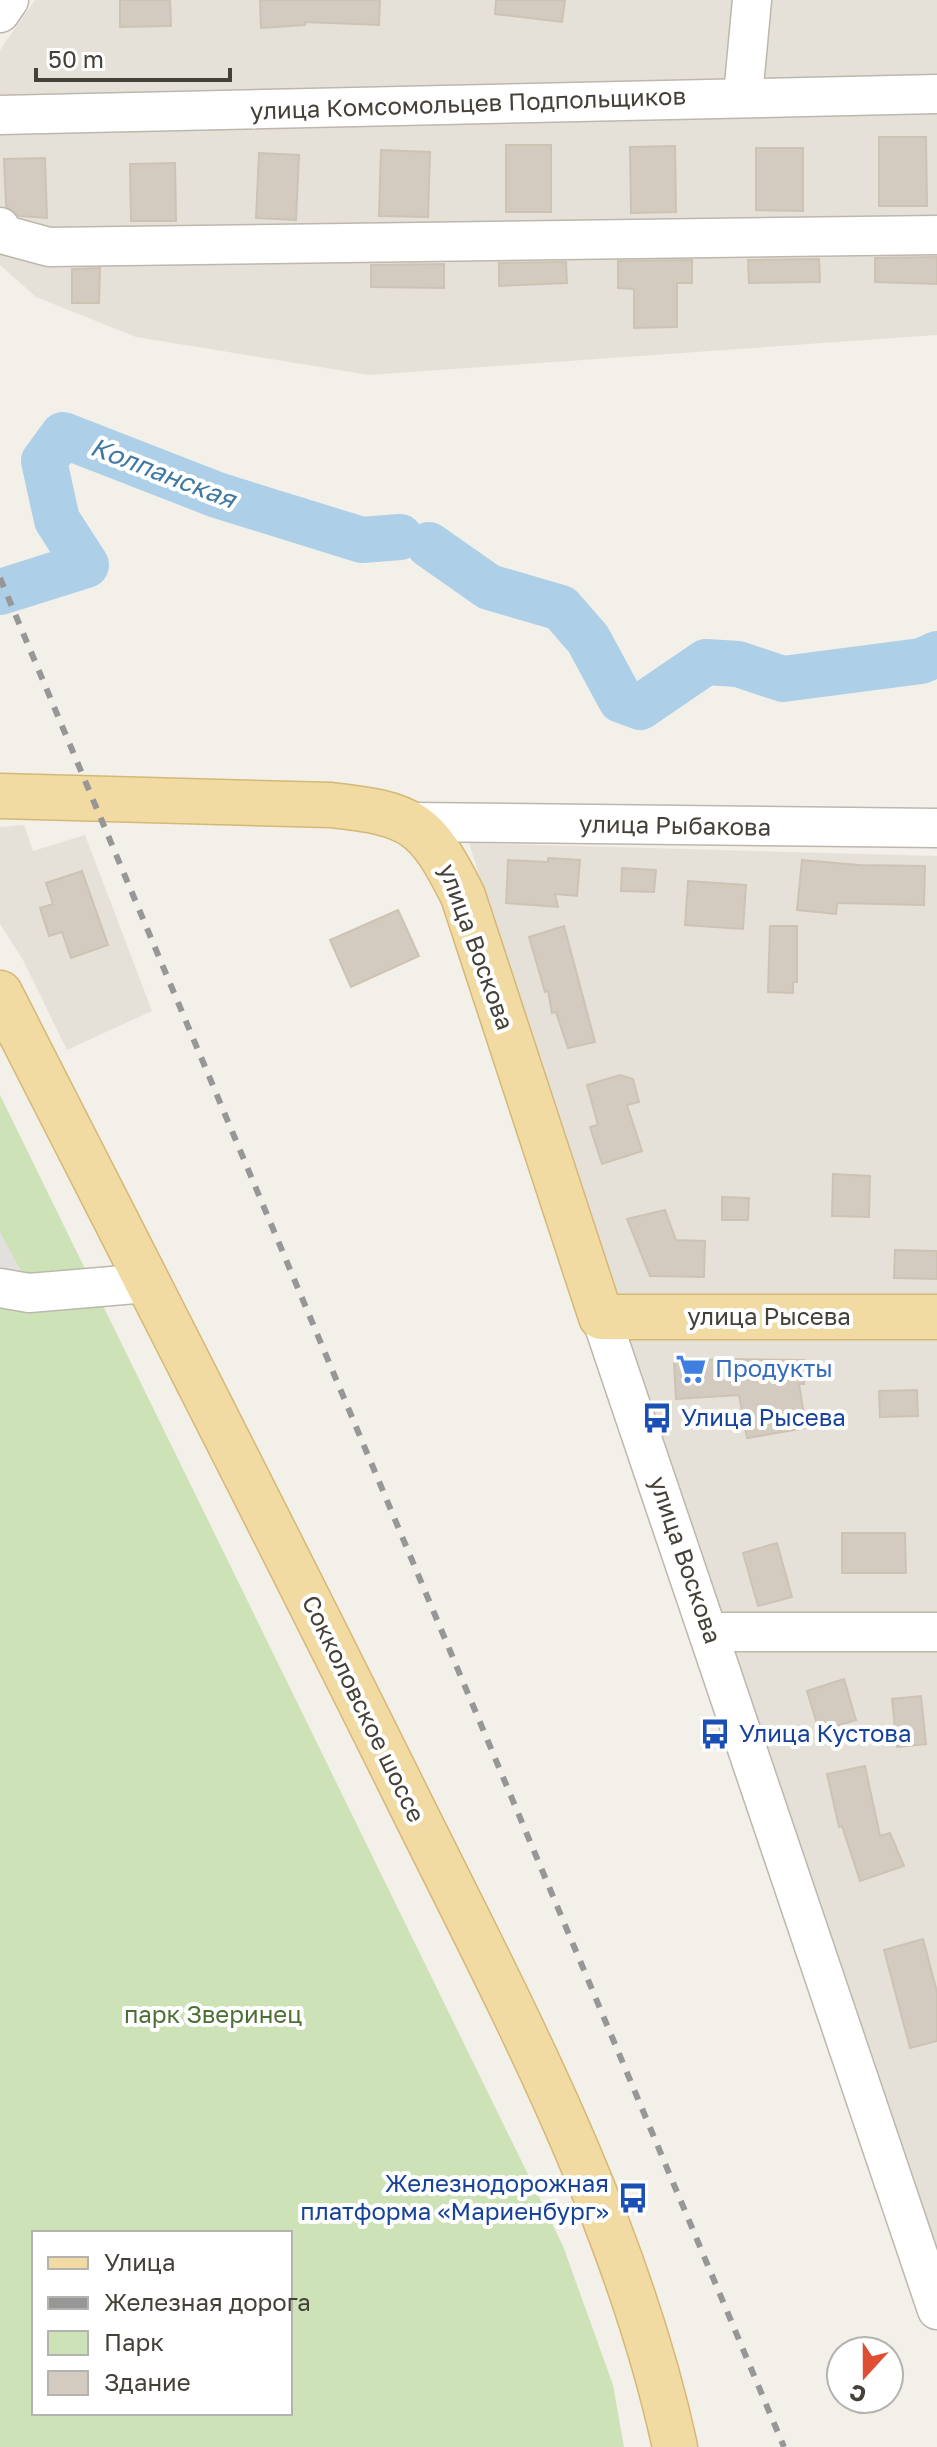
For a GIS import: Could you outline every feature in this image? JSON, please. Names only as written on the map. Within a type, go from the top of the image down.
[{"type":"main road","points":[[0,796],[331,805],[370,810],[438,832]]},
{"type":"main road","name":"улица Воскова","points":[[438,832],[463,896],[601,1317]]},
{"type":"main road","name":"Сокколовское шоссе","points":[[0,993],[504,1992],[602,2212],[635,2298],[663,2390],[675,2447]]},
{"type":"main road","name":"улица Рысева","points":[[601,1317],[937,1317]]},
{"type":"street","points":[[0,13],[9,0]]},
{"type":"street","points":[[743,96],[752,0]]},
{"type":"street","name":"улица Комсомольцев Подпольщиков","points":[[0,115],[937,94]]},
{"type":"street","points":[[0,227],[5,235],[49,247],[937,235]]},
{"type":"street","name":"улица Рыбакова","points":[[438,832],[937,828]]},
{"type":"street","points":[[0,1288],[29,1293],[147,1283]]},
{"type":"street","name":"улица Воскова","points":[[601,1317],[937,2310]]},
{"type":"street","points":[[710,1632],[937,1632]]},
{"type":"shaded area","points":[[35,0],[937,0],[937,335],[369,375],[136,337],[36,297],[0,265],[0,50]]},
{"type":"shaded area","points":[[24,825],[33,851],[85,835],[152,1011],[67,1050],[23,960],[0,924],[0,827]]},
{"type":"shaded area","points":[[469,843],[937,856],[937,2310],[824,1975]]},
{"type":"shaded area","points":[[0,1232],[38,1302],[0,1305]]},
{"type":"green space","name":"парк Зверинец","points":[[0,1095],[563,2246],[613,2385],[624,2447],[0,2447]]},
{"type":"building","points":[[120,0],[170,0],[171,26],[120,27]]},
{"type":"building","points":[[260,0],[380,0],[379,25],[305,22],[305,25],[261,28]]},
{"type":"building","points":[[496,0],[565,0],[562,22],[495,14]]},
{"type":"building","points":[[879,137],[926,137],[927,206],[879,206]]},
{"type":"building","points":[[506,145],[551,145],[551,212],[506,212]]},
{"type":"building","points":[[675,146],[676,212],[631,213],[630,147]]},
{"type":"building","points":[[756,148],[803,148],[803,211],[756,210]]},
{"type":"building","points":[[381,150],[430,152],[428,217],[379,216]]},
{"type":"building","points":[[259,153],[299,155],[296,220],[256,218]]},
{"type":"building","points":[[45,158],[47,218],[19,216],[6,206],[4,159]]},
{"type":"building","points":[[175,163],[176,221],[131,221],[130,164]]},
{"type":"building","points":[[937,257],[937,284],[875,282],[875,258]]},
{"type":"building","points":[[819,259],[820,282],[749,283],[748,260]]},
{"type":"building","points":[[692,260],[692,283],[677,283],[677,327],[634,328],[634,289],[618,288],[618,261]]},
{"type":"building","points":[[566,262],[567,283],[499,286],[499,263]]},
{"type":"building","points":[[444,264],[444,288],[371,287],[371,265]]},
{"type":"building","points":[[100,268],[99,303],[72,303],[72,269]]},
{"type":"building","points":[[548,858],[580,860],[577,896],[555,894],[558,907],[506,903],[508,860],[548,862]]},
{"type":"building","points":[[802,860],[925,866],[924,905],[837,903],[836,914],[797,910]]},
{"type":"building","points":[[622,868],[656,870],[654,892],[621,891]]},
{"type":"building","points":[[82,871],[108,945],[71,958],[62,932],[49,936],[40,908],[53,904],[46,883]]},
{"type":"building","points":[[688,881],[746,885],[743,929],[685,925]]},
{"type":"building","points":[[398,910],[419,956],[351,987],[330,940]]},
{"type":"building","points":[[564,926],[595,1042],[568,1048],[556,1012],[552,1013],[548,991],[545,992],[529,937]]},
{"type":"building","points":[[770,926],[797,926],[797,982],[793,982],[793,993],[768,992]]},
{"type":"building","points":[[620,1075],[633,1079],[639,1102],[627,1105],[642,1151],[602,1164],[590,1127],[598,1125],[587,1085]]},
{"type":"building","points":[[833,1174],[870,1176],[869,1217],[832,1216]]},
{"type":"building","points":[[722,1197],[749,1198],[748,1220],[722,1220]]},
{"type":"building","points":[[665,1210],[676,1240],[705,1241],[704,1277],[650,1276],[627,1219]]},
{"type":"building","points":[[895,1250],[937,1251],[937,1279],[894,1278]]},
{"type":"building","points":[[804,1360],[804,1384],[799,1384],[806,1428],[747,1438],[739,1395],[676,1399],[674,1362]]},
{"type":"building","points":[[917,1390],[918,1416],[880,1417],[879,1391]]},
{"type":"building","points":[[842,1533],[905,1533],[906,1573],[842,1573]]},
{"type":"building","points":[[777,1543],[792,1597],[758,1606],[743,1553]]},
{"type":"building","points":[[844,1679],[856,1720],[819,1731],[807,1691]]},
{"type":"building","points":[[921,1696],[926,1744],[897,1747],[892,1699]]},
{"type":"building","points":[[865,1766],[880,1836],[890,1833],[904,1866],[860,1881],[842,1826],[839,1827],[827,1774]]},
{"type":"building","points":[[923,1939],[937,1992],[937,2041],[910,2048],[884,1950]]},
{"type":"waterway","name":"Колпанская","points":[[0,592],[86,565],[57,520],[44,461],[63,435],[217,495],[362,540],[400,537]]},
{"type":"waterway","name":"Колпанская","points":[[429,545],[489,587],[561,608],[588,639],[621,700],[640,707],[706,662],[738,664],[783,679],[921,661],[937,654]]},
{"type":"railway","points":[[0,578],[784,2447]]},
{"type":"place","name":"Продукты","points":[[691,1369]]},
{"type":"place","name":"Улица Рысева","points":[[657,1418]]},
{"type":"place","name":"Улица Кустова","points":[[715,1734]]},
{"type":"place","name":"Железнодорожная платформа «Мариенбург»","points":[[633,2198]]}]
